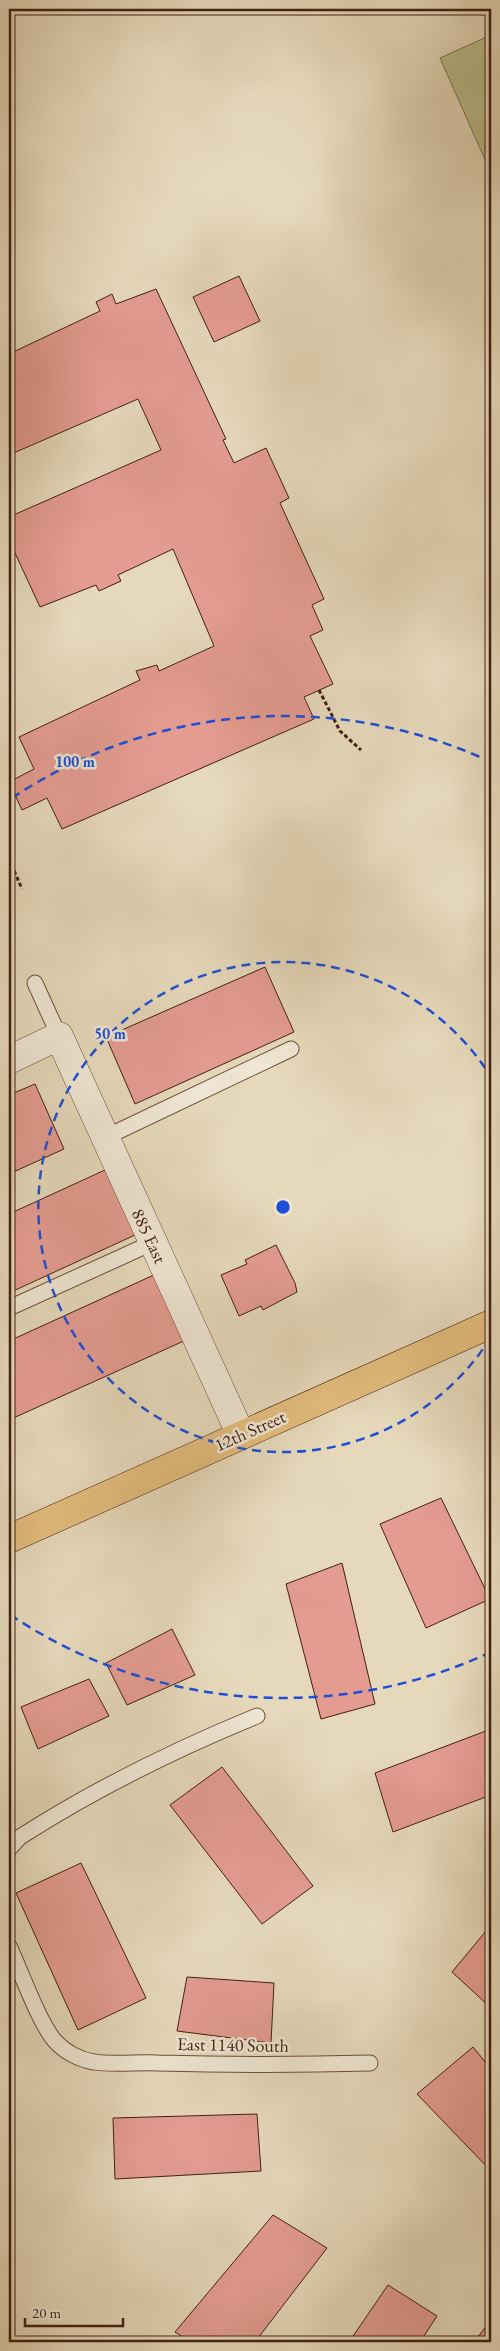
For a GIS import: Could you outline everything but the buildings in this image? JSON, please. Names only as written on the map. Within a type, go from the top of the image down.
[{"type":"main road","name":"12th Street","points":[[9,1538],[491,1324]]},
{"type":"street","points":[[9,1060],[59,1036]]},
{"type":"street","name":"885 East","points":[[59,1036],[241,1435]]},
{"type":"lane","points":[[34,983],[59,1036]]},
{"type":"lane","points":[[104,1138],[291,1049]]},
{"type":"lane","points":[[9,1308],[152,1243]]},
{"type":"lane","points":[[9,1849],[20,1837],[106,1786],[257,1716]]},
{"type":"lane","name":"East 1140 South","points":[[9,1946],[45,2026],[54,2040],[68,2052],[81,2059],[96,2063],[131,2062],[266,2066],[370,2063]]},
{"type":"path","points":[[319,690],[340,730],[361,750]]},
{"type":"path","points":[[9,859],[22,889]]},
{"type":"green space","points":[[491,35],[491,173],[440,58]]}]
